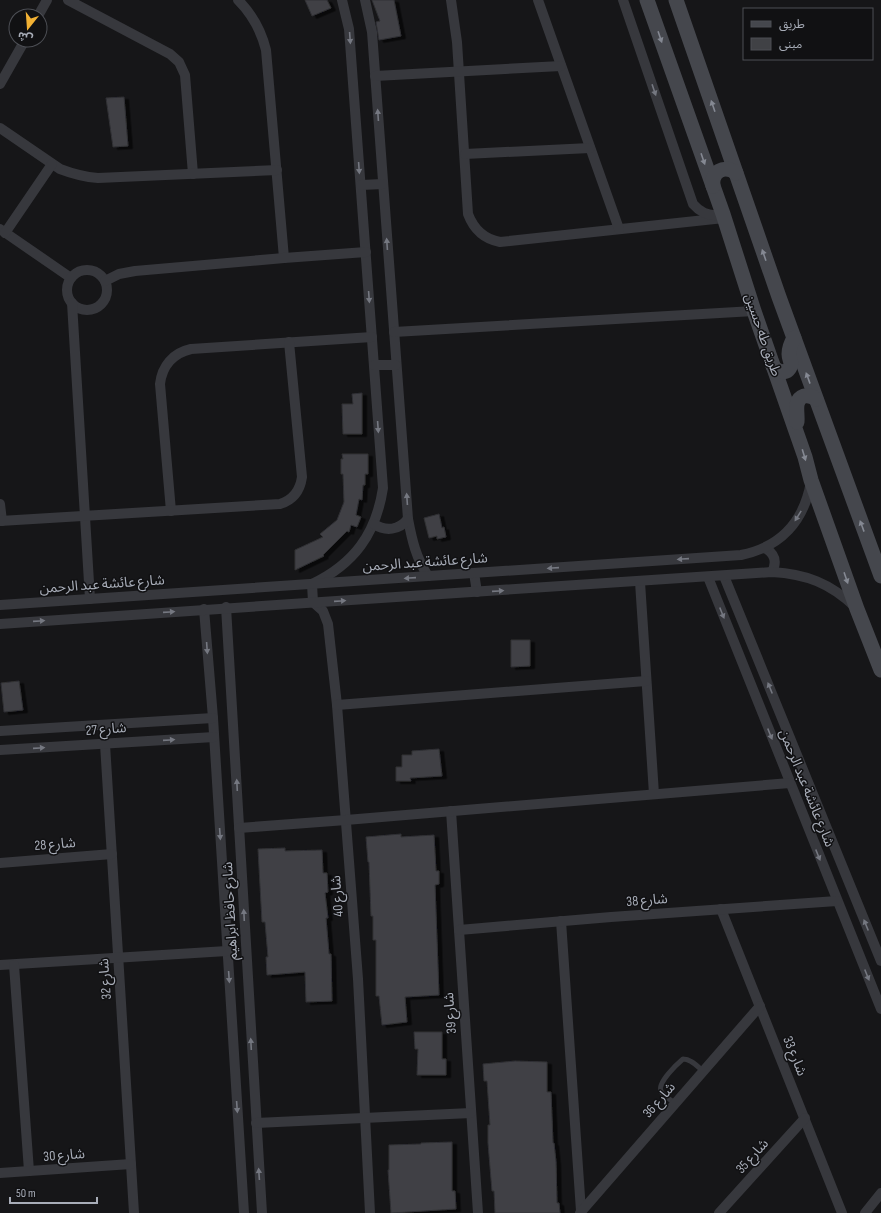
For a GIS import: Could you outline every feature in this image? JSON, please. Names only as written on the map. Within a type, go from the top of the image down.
[{"type":"main road","name":"طريق طه حسين","points":[[647,0],[713,186],[754,311],[805,457],[811,480],[857,609],[881,670]]},
{"type":"main road","name":"طريق طه حسين","points":[[676,0],[794,338],[881,576]]},
{"type":"main road","points":[[713,186],[713,177],[719,170],[728,169],[736,173]]},
{"type":"main road","points":[[773,366],[780,372],[786,371],[789,368],[791,365],[789,349],[794,338]]},
{"type":"main road","points":[[796,431],[798,420],[796,404],[802,397],[809,396],[816,399]]},
{"type":"street","points":[[68,0],[170,54],[179,62],[185,76],[193,174]]},
{"type":"street","points":[[238,0],[253,17],[261,33],[266,50],[284,258]]},
{"type":"street","points":[[313,602],[312,584],[325,578],[345,564],[362,545],[374,524],[383,488],[349,29],[342,0]]},
{"type":"street","points":[[365,0],[372,32],[408,519],[413,546],[422,567],[428,576]]},
{"type":"street","points":[[451,0],[457,42],[468,214],[474,227],[485,237],[500,242],[723,216]]},
{"type":"street","points":[[538,0],[619,229]]},
{"type":"street","points":[[623,0],[693,204],[697,209],[707,214],[712,216],[723,216]]},
{"type":"street","points":[[0,84],[20,48]]},
{"type":"street","points":[[375,76],[561,66]]},
{"type":"street","points":[[0,128],[52,164],[69,173],[79,176],[98,178],[277,170]]},
{"type":"street","points":[[465,154],[590,148]]},
{"type":"street","points":[[52,164],[3,231],[71,278]]},
{"type":"street","points":[[361,185],[383,184]]},
{"type":"street","points":[[105,281],[127,272],[366,252]]},
{"type":"street","points":[[72,303],[78,308],[86,310],[95,309],[102,304],[106,297],[107,289],[105,281],[100,274],[84,270],[71,278],[67,286],[68,295],[72,303],[90,599]]},
{"type":"street","points":[[394,332],[754,311]]},
{"type":"street","points":[[171,511],[160,384],[161,377],[166,366],[179,353],[191,349],[372,337]]},
{"type":"street","points":[[0,504],[1,521],[280,504],[290,500],[300,488],[302,477],[289,342]]},
{"type":"street","points":[[374,365],[396,365]]},
{"type":"street","name":"شارع عائشة عبد الرحمن","points":[[0,606],[741,555],[765,548],[783,536],[797,520],[804,508],[811,480]]},
{"type":"street","points":[[374,524],[379,527],[390,529],[400,526],[408,519]]},
{"type":"street","points":[[765,548],[772,553],[775,560],[772,572]]},
{"type":"street","points":[[0,624],[204,609],[640,582],[772,572],[804,576],[819,581],[833,589],[857,609]]},
{"type":"street","points":[[474,573],[477,592]]},
{"type":"street","name":"شارع عائشة عبد الرحمن","points":[[724,576],[881,961]]},
{"type":"street","name":"شارع عائشة عبد الرحمن","points":[[708,577],[881,1009]]},
{"type":"street","points":[[640,582],[654,794]]},
{"type":"street","name":"شارع 40","points":[[313,602],[323,611],[328,624],[337,705],[358,979],[370,1213]]},
{"type":"street","points":[[14,604],[16,622]]},
{"type":"street","name":"شارع حافظ ابراهيم","points":[[226,608],[262,1213]]},
{"type":"street","name":"شارع حافظ ابراهيم","points":[[204,609],[213,718],[244,1213]]},
{"type":"street","points":[[337,705],[646,681]]},
{"type":"street","name":"شارع 27","points":[[0,731],[213,718]]},
{"type":"street","name":"شارع 27","points":[[0,750],[214,737]]},
{"type":"street","name":"شارع 32","points":[[105,744],[134,1213]]},
{"type":"street","points":[[239,828],[790,783]]},
{"type":"street","name":"شارع 39","points":[[451,810],[478,1213]]},
{"type":"street","name":"شارع 28","points":[[0,863],[112,854]]},
{"type":"street","name":"شارع 38","points":[[459,930],[837,901]]},
{"type":"street","name":"شارع 33","points":[[721,909],[842,1213]]},
{"type":"street","points":[[561,922],[581,1212]]},
{"type":"street","points":[[0,965],[227,951]]},
{"type":"street","points":[[14,964],[29,1171]]},
{"type":"street","name":"شارع 36","points":[[581,1212],[760,1006]]},
{"type":"street","points":[[256,1123],[471,1113]]},
{"type":"street","name":"شارع 35","points":[[719,1213],[805,1118]]},
{"type":"street","name":"شارع 30","points":[[0,1173],[131,1164]]},
{"type":"street","points":[[865,1213],[881,1193]]},
{"type":"lane","points":[[675,1103],[662,1093],[660,1090],[661,1083],[683,1059],[687,1059],[703,1071]]},
{"type":"building","points":[[305,0],[327,0],[331,8],[312,16]]},
{"type":"building","points":[[372,0],[394,0],[401,36],[379,40],[376,22],[380,21]]},
{"type":"building","points":[[124,97],[128,146],[113,147],[106,98]]},
{"type":"building","points":[[362,393],[362,434],[343,434],[342,404],[353,404],[352,394]]},
{"type":"building","points":[[342,454],[368,454],[368,474],[365,474],[365,485],[363,485],[362,500],[359,499],[356,515],[361,517],[357,527],[351,525],[349,532],[347,531],[323,555],[324,556],[295,570],[295,550],[323,537],[320,534],[337,520],[344,502],[343,474],[341,474],[341,459],[343,459]]},
{"type":"building","points":[[439,514],[442,528],[444,527],[446,537],[437,539],[437,536],[429,538],[424,518]]},
{"type":"building","points":[[511,640],[530,640],[530,666],[511,667]]},
{"type":"building","points":[[19,681],[23,710],[4,712],[1,683]]},
{"type":"building","points":[[439,749],[442,776],[410,778],[411,781],[396,781],[396,767],[402,767],[402,755],[412,755],[412,751]]},
{"type":"building","points":[[401,834],[401,837],[434,835],[436,871],[439,871],[439,884],[435,885],[439,995],[405,997],[407,1022],[382,1025],[379,996],[376,996],[376,940],[373,940],[373,916],[371,916],[369,862],[366,837]]},
{"type":"building","points":[[285,848],[285,851],[322,850],[323,873],[327,873],[328,892],[325,893],[328,918],[326,918],[329,954],[331,954],[332,1001],[306,1002],[305,972],[267,975],[266,957],[268,957],[265,922],[262,922],[258,849]]},
{"type":"building","points":[[414,1032],[442,1032],[442,1059],[446,1059],[446,1075],[417,1075],[418,1049],[415,1049]]},
{"type":"building","points":[[515,1061],[547,1062],[547,1092],[551,1092],[553,1143],[556,1162],[557,1203],[559,1203],[560,1213],[495,1213],[488,1143],[488,1125],[490,1125],[487,1081],[484,1081],[483,1064]]},
{"type":"building","points":[[452,1142],[452,1191],[455,1191],[456,1209],[391,1213],[388,1170],[389,1145]]}]
